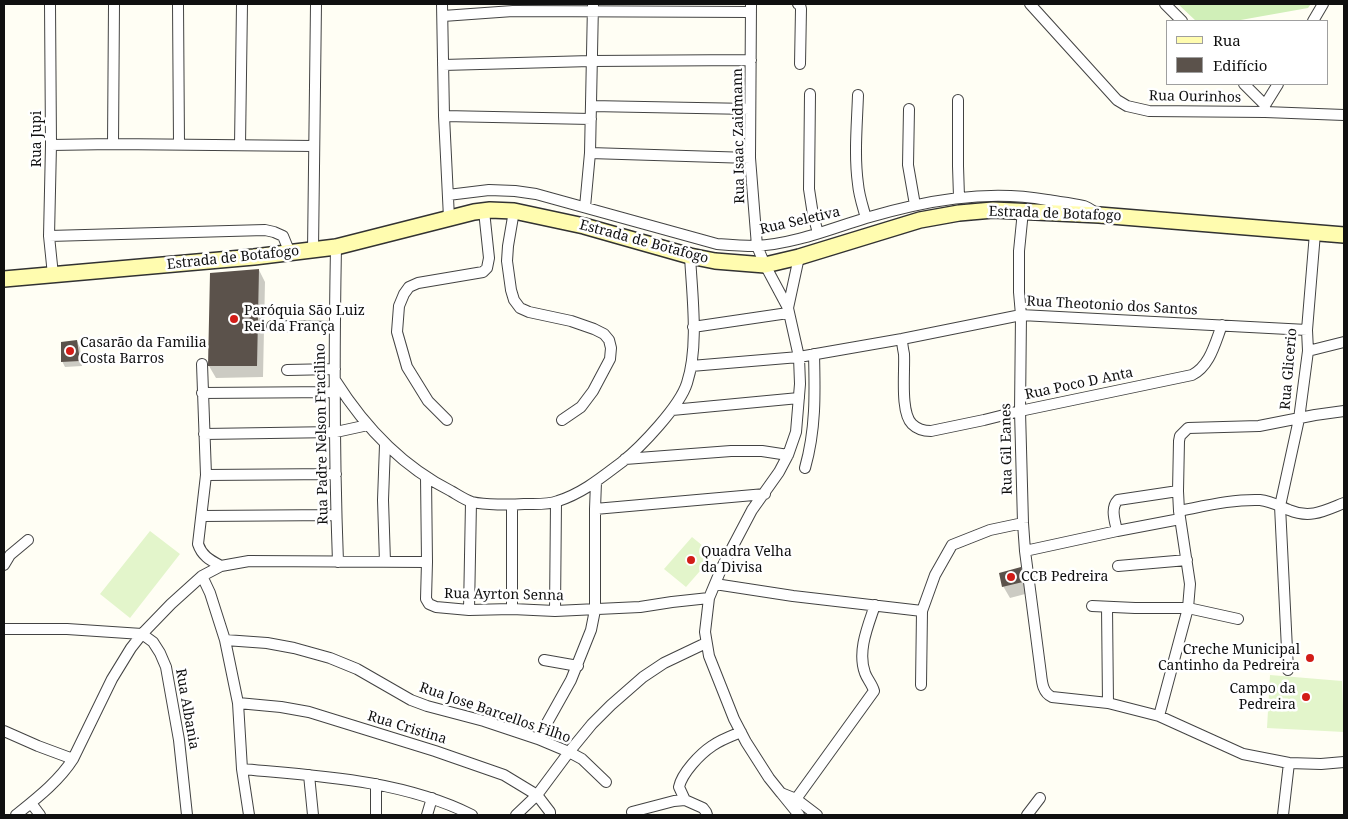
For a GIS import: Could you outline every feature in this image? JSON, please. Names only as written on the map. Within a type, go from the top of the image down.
[{"type":"main road","name":"Estrada de Botafogo","points":[[4,279],[254,257],[336,247],[448,218],[484,211],[514,211],[584,226],[690,256],[715,261],[765,265],[799,258],[920,220],[959,212],[993,210],[1099,215],[1344,235]]},
{"type":"street","name":"Rua Jupi","points":[[50,4],[51,145],[49,236],[53,275]]},
{"type":"street","points":[[113,144],[114,4]]},
{"type":"street","points":[[178,4],[179,144]]},
{"type":"street","points":[[240,145],[242,4]]},
{"type":"street","points":[[314,250],[316,4]]},
{"type":"street","points":[[442,4],[448,218]]},
{"type":"street","points":[[798,4],[802,9],[800,64]]},
{"type":"street","name":"Rua Ourinhos","points":[[1030,4],[1117,100],[1127,106],[1149,111],[1265,109],[1344,116]]},
{"type":"street","points":[[1165,4],[1181,20]]},
{"type":"street","points":[[1314,20],[1323,4]]},
{"type":"street","points":[[443,16],[592,8],[751,8]]},
{"type":"street","points":[[586,207],[590,153],[592,8]]},
{"type":"street","name":"Rua Isaac Zaidmann","points":[[751,8],[750,158],[757,246],[788,310]]},
{"type":"street","points":[[443,65],[751,60]]},
{"type":"street","points":[[1245,85],[1265,109],[1277,85]]},
{"type":"street","points":[[810,94],[809,189],[818,233]]},
{"type":"street","points":[[858,95],[856,166],[860,200],[866,218]]},
{"type":"street","points":[[958,100],[959,197]]},
{"type":"street","points":[[591,106],[750,109]]},
{"type":"street","points":[[909,109],[908,165],[915,205]]},
{"type":"street","points":[[444,116],[591,119]]},
{"type":"street","points":[[51,145],[314,146]]},
{"type":"street","points":[[590,153],[750,158]]},
{"type":"street","name":"Rua Seletiva","points":[[448,195],[489,190],[536,194],[717,244],[757,246],[788,241],[915,205],[959,197],[1029,196],[1086,207],[1099,215]]},
{"type":"street","points":[[447,420],[428,401],[406,368],[397,332],[399,306],[409,287],[418,283],[483,272],[489,263],[484,211]]},
{"type":"street","points":[[514,211],[507,261],[514,300],[520,308],[528,312],[572,321],[594,329],[604,334],[609,340],[611,348],[610,359],[593,391],[581,407],[562,420]]},
{"type":"street","name":"Rua Gil Eanes","points":[[1023,211],[1019,251],[1023,523],[1042,685],[1046,693],[1052,697],[1108,703]]},
{"type":"street","points":[[49,236],[265,230],[283,236],[290,253]]},
{"type":"street","name":"Rua Glicerio","points":[[1288,670],[1280,506],[1299,419],[1308,351],[1307,330],[1315,233]]},
{"type":"street","points":[[734,262],[749,256],[757,246]]},
{"type":"street","name":"Rua Padre Nelson Fracilino","points":[[336,247],[335,380],[338,562]]},
{"type":"street","points":[[335,380],[352,406],[385,445],[426,477],[471,502],[512,505],[556,502],[576,494],[596,482],[625,459],[672,410],[686,386],[691,366],[693,327],[690,256]]},
{"type":"street","points":[[799,258],[788,310],[799,357],[799,398],[796,432],[788,455],[779,472],[752,510],[732,546],[709,598],[705,632],[709,656],[741,732],[759,762],[799,815]]},
{"type":"street","points":[[693,327],[788,310]]},
{"type":"street","name":"Rua Theotonio dos Santos","points":[[691,366],[799,357],[1021,315],[1307,330]]},
{"type":"street","name":"Rua Poco D Anta","points":[[902,339],[906,415],[917,428],[930,431],[1192,375],[1204,366],[1222,325]]},
{"type":"street","points":[[272,326],[335,327]]},
{"type":"street","points":[[1308,351],[1344,342]]},
{"type":"street","points":[[805,468],[813,434],[815,406],[814,354]]},
{"type":"street","points":[[202,364],[206,475],[198,544],[205,556],[221,566]]},
{"type":"street","points":[[287,370],[335,369]]},
{"type":"street","points":[[202,393],[336,392]]},
{"type":"street","points":[[672,410],[799,398]]},
{"type":"street","points":[[1158,716],[1188,608],[1190,584],[1178,491],[1180,436],[1188,428],[1259,426],[1315,415],[1344,412]]},
{"type":"street","points":[[204,434],[336,432],[368,425]]},
{"type":"street","points":[[385,445],[385,562]]},
{"type":"street","points":[[625,459],[731,451],[762,451],[788,455]]},
{"type":"street","points":[[206,475],[336,474]]},
{"type":"street","points":[[16,815],[68,768],[112,679],[131,648],[171,604],[202,576],[221,566],[249,561],[427,562],[426,477]]},
{"type":"street","points":[[538,739],[578,666],[595,610],[596,482]]},
{"type":"street","points":[[1117,531],[1114,504],[1118,500],[1178,491]]},
{"type":"street","points":[[595,509],[765,494]]},
{"type":"street","points":[[1025,551],[1248,500],[1269,502],[1296,513],[1312,514],[1344,503]]},
{"type":"street","points":[[469,610],[471,502]]},
{"type":"street","points":[[555,611],[556,502]]},
{"type":"street","points":[[512,505],[512,609]]},
{"type":"street","points":[[202,516],[336,515]]},
{"type":"street","points":[[921,685],[922,611],[935,575],[952,545],[990,530],[1023,523]]},
{"type":"street","points":[[4,565],[10,555],[28,540]]},
{"type":"street","points":[[1118,566],[1187,560]]},
{"type":"street","name":"Rua Ayrton Senna","points":[[427,562],[426,599],[429,604],[436,607],[469,610],[595,610],[640,607],[709,598]]},
{"type":"street","points":[[202,576],[210,593],[225,640],[238,703],[242,769],[249,815]]},
{"type":"street","points":[[715,584],[793,596],[922,611]]},
{"type":"street","points":[[796,799],[874,691],[865,673],[862,653],[875,605]]},
{"type":"street","points":[[1092,606],[1188,608],[1238,619]]},
{"type":"street","points":[[1107,606],[1108,703],[1158,716],[1243,754],[1289,763],[1321,764],[1344,762]]},
{"type":"street","points":[[4,629],[67,629],[142,634]]},
{"type":"street","name":"Rua Albania","points":[[142,634],[153,642],[166,667],[179,740],[188,815]]},
{"type":"street","name":"Rua Jose Barcellos Filho","points":[[225,640],[267,643],[330,658],[357,669],[411,700],[484,721],[538,739],[569,752],[582,759],[606,782]]},
{"type":"street","points":[[516,815],[537,795],[592,724],[611,705],[643,677],[664,663],[706,643]]},
{"type":"street","points":[[544,660],[578,666]]},
{"type":"street","name":"Rua Cristina","points":[[238,703],[309,712],[504,775],[537,795],[550,812],[550,815]]},
{"type":"street","points":[[4,731],[74,759]]},
{"type":"street","points":[[685,800],[679,787],[686,772],[712,746],[741,732]]},
{"type":"street","points":[[1284,815],[1289,763]]},
{"type":"street","points":[[242,769],[376,784],[432,798],[472,815]]},
{"type":"street","points":[[309,775],[313,815]]},
{"type":"street","points":[[376,784],[376,815]]},
{"type":"street","points":[[781,793],[796,799],[817,815]]},
{"type":"street","points":[[427,815],[432,798]]},
{"type":"street","points":[[1027,815],[1040,798]]},
{"type":"street","points":[[632,812],[685,800],[703,808],[707,815]]},
{"type":"street","points":[[31,803],[40,815]]},
{"type":"green space","points":[[1178,4],[1311,4],[1308,8],[1241,20],[1195,20]]},
{"type":"green space","points":[[150,531],[180,554],[130,618],[100,594]]},
{"type":"green space","name":"Quadra Velha da Divisa","points":[[692,537],[714,555],[686,587],[664,569]]},
{"type":"green space","name":"Campo da Pedreira","points":[[1270,675],[1342,681],[1344,732],[1267,728]]},
{"type":"building","name":"Paróquia São Luiz Rei da França","points":[[259,269],[257,366],[208,366],[210,273]]},
{"type":"building","name":"Casarão da Familia Costa Barros","points":[[77,340],[80,361],[61,362],[61,342]]},
{"type":"building","name":"CCB Pedreira","points":[[1021,567],[1023,582],[1002,587],[999,573]]},
{"type":"place","name":"Paróquia São Luiz Rei da França","points":[[234,319]]},
{"type":"place","name":"Casarão da Familia Costa Barros","points":[[70,351]]},
{"type":"place","name":"Quadra Velha da Divisa","points":[[691,560]]},
{"type":"place","name":"CCB Pedreira","points":[[1011,577]]},
{"type":"place","name":"Creche Municipal Cantinho da Pedreira","points":[[1310,658]]},
{"type":"place","name":"Campo da Pedreira","points":[[1306,697]]}]
